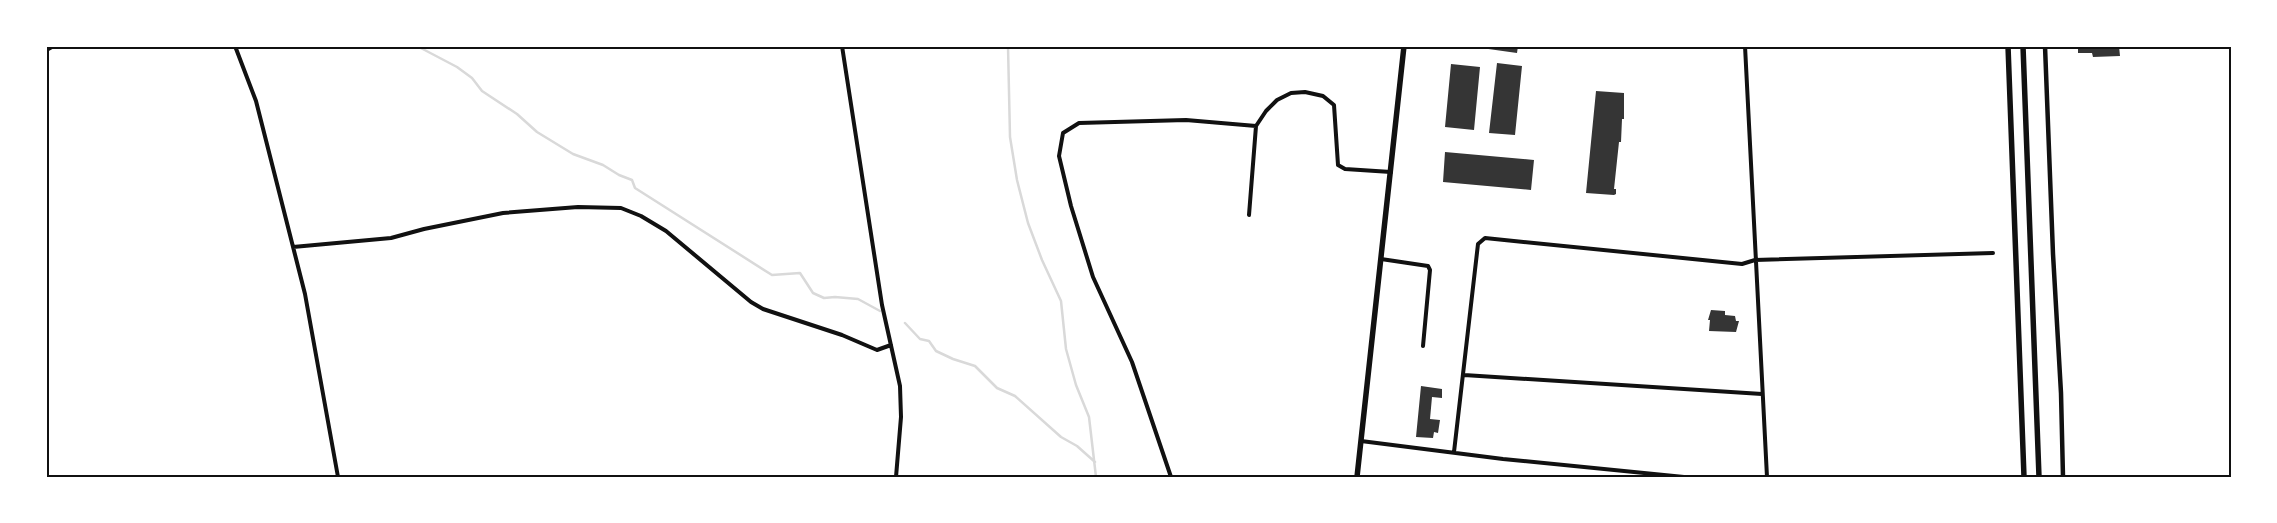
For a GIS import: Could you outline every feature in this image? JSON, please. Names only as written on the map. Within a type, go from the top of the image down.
[{"type":"main road","points":[[1357,477],[1404,46]]},
{"type":"main road","points":[[2008,46],[2024,477]]},
{"type":"main road","points":[[2023,46],[2039,477]]},
{"type":"street","points":[[46,50],[53,46]]},
{"type":"street","points":[[235,46],[254,96],[305,294],[338,477]]},
{"type":"street","points":[[842,46],[882,305],[900,386],[901,417],[896,477]]},
{"type":"street","points":[[1745,46],[1767,477]]},
{"type":"street","points":[[2045,46],[2052,254],[2062,393],[2063,477]]},
{"type":"street","points":[[1249,215],[1256,126],[1277,100],[1291,93],[1305,92],[1323,96],[1334,106],[1338,165],[1345,169],[1391,172]]},
{"type":"street","points":[[1171,477],[1132,362],[1093,277],[1071,206],[1059,156],[1059,144],[1063,133],[1079,124],[1186,120],[1256,126]]},
{"type":"street","points":[[293,247],[391,238],[424,229],[503,213],[578,207],[620,208],[642,216],[666,231],[737,291],[762,309],[842,335],[876,350],[891,345]]},
{"type":"street","points":[[1454,452],[1478,244],[1485,238],[1742,264],[1755,260],[1993,253]]},
{"type":"street","points":[[1381,259],[1428,266],[1430,270],[1423,346]]},
{"type":"street","points":[[1464,375],[1762,394]]},
{"type":"street","points":[[1360,441],[1684,477]]},
{"type":"building","points":[[1467,46],[1518,46],[1517,53]]},
{"type":"building","points":[[2078,46],[2119,46],[2120,56],[2093,57],[2092,53],[2078,53]]},
{"type":"building","points":[[1497,63],[1522,66],[1515,135],[1489,133]]},
{"type":"building","points":[[1451,64],[1480,67],[1474,130],[1445,127]]},
{"type":"building","points":[[1596,91],[1624,93],[1624,119],[1622,119],[1621,142],[1619,142],[1614,189],[1616,189],[1616,194],[1614,195],[1586,193]]},
{"type":"building","points":[[1445,152],[1534,160],[1531,190],[1443,182]]},
{"type":"building","points":[[1711,310],[1725,311],[1725,315],[1735,316],[1736,321],[1739,321],[1736,332],[1709,331],[1710,320],[1708,320]]},
{"type":"building","points":[[1421,386],[1442,389],[1442,398],[1432,397],[1430,419],[1440,420],[1438,433],[1434,432],[1433,438],[1416,437]]},
{"type":"waterway","points":[[417,46],[457,67],[472,78],[482,91],[517,114],[537,132],[573,154],[603,165],[619,175],[632,180],[635,188],[772,275],[800,273],[813,293],[824,298],[858,299],[880,311]]},
{"type":"waterway","points":[[1008,46],[1010,137],[1017,180],[1028,223],[1042,260],[1061,301],[1066,349],[1076,385],[1089,417],[1096,477]]},
{"type":"waterway","points":[[905,323],[920,339],[929,341],[936,351],[975,366],[997,388],[1015,396],[1061,437],[1077,446],[1095,462]]}]
